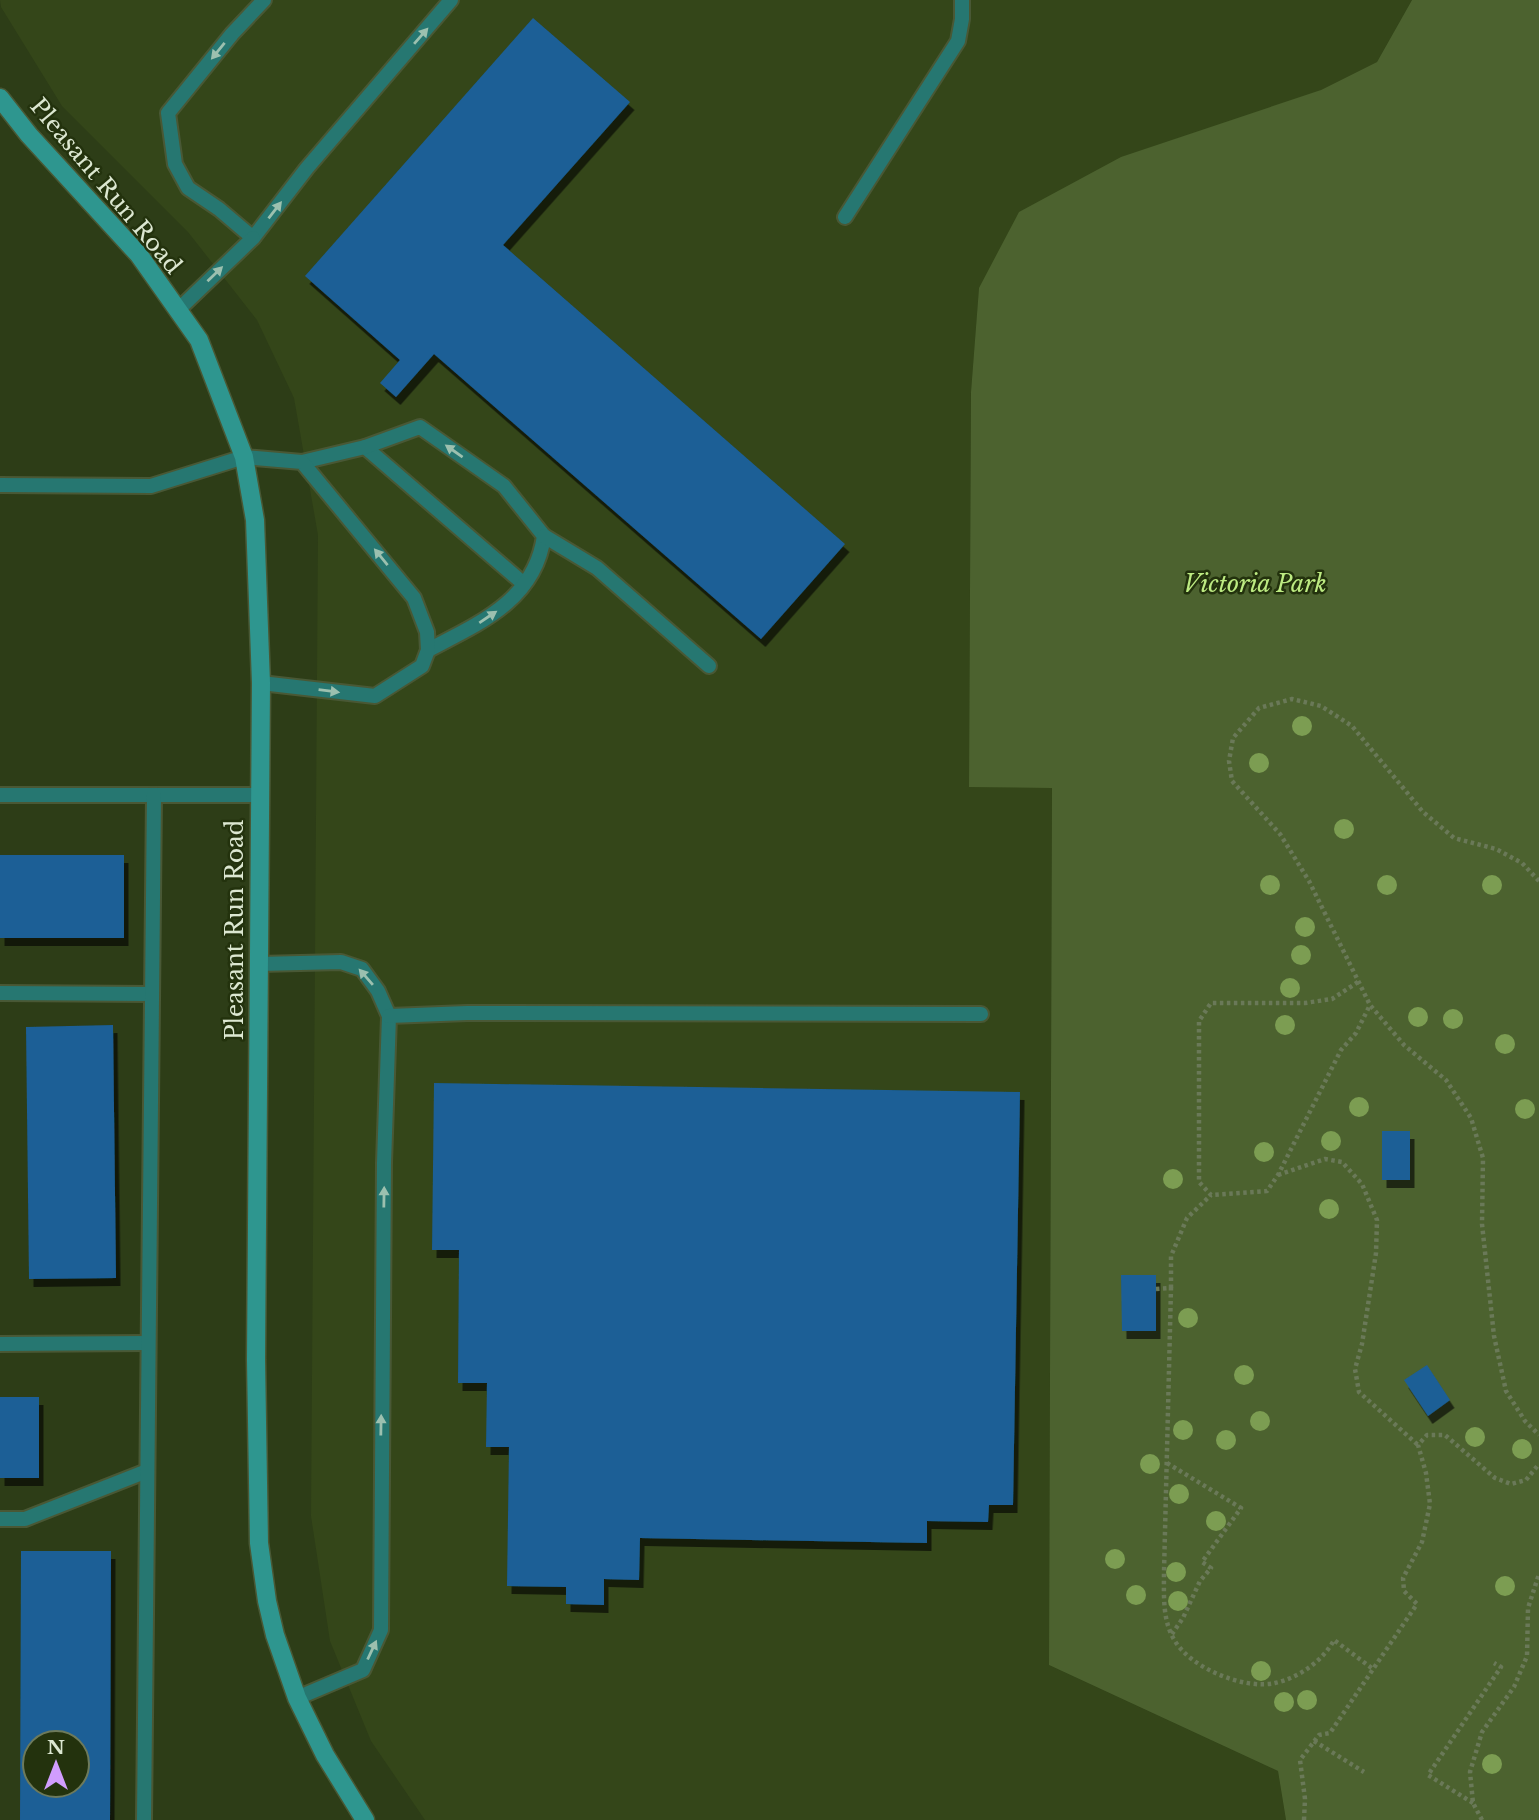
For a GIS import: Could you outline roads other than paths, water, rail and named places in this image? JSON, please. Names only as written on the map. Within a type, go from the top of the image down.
[{"type":"street","name":"Pleasant Run Road","points":[[0,98],[29,135],[139,255],[199,340],[244,457],[255,520],[261,683],[259,1543],[275,1635],[297,1698],[325,1755],[365,1820]]},
{"type":"lane","points":[[253,238],[219,209],[188,188],[175,164],[168,113],[232,34],[264,0]]},
{"type":"lane","points":[[178,310],[253,238],[307,168],[451,0]]},
{"type":"lane","points":[[845,217],[958,41],[962,0]]},
{"type":"lane","points":[[0,485],[151,486],[244,457],[302,462],[365,447],[420,427],[504,486],[544,536],[597,568],[709,666]]},
{"type":"lane","points":[[365,447],[524,584]]},
{"type":"lane","points":[[261,683],[376,696],[422,666],[428,650],[427,632],[414,597],[302,462]]},
{"type":"lane","points":[[428,650],[492,616],[533,575],[542,552],[544,536]]},
{"type":"lane","points":[[0,795],[260,795]]},
{"type":"lane","points":[[144,1820],[154,795]]},
{"type":"lane","points":[[259,964],[341,962],[362,969],[378,991],[389,1016],[384,1163],[381,1630],[363,1670],[297,1698]]},
{"type":"lane","points":[[0,993],[152,994]]},
{"type":"lane","points":[[389,1016],[467,1013],[981,1014]]},
{"type":"lane","points":[[0,1344],[148,1343]]},
{"type":"lane","points":[[0,1519],[25,1519],[147,1471]]},
{"type":"park label","name":"Victoria Park","points":[[1255,584]]}]
